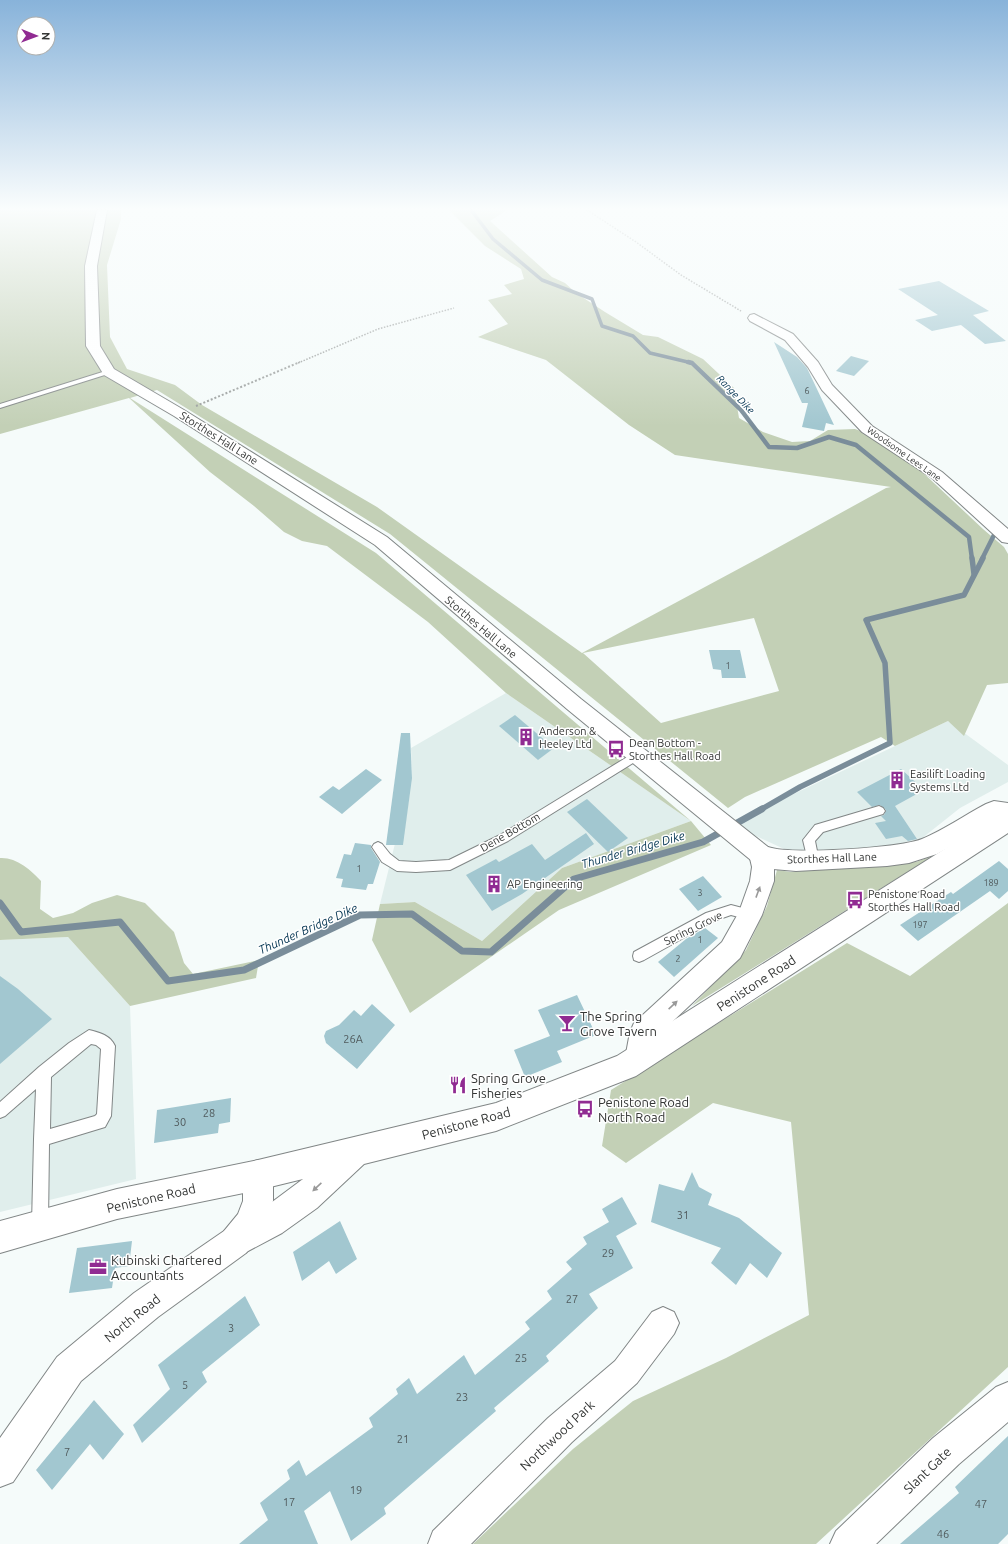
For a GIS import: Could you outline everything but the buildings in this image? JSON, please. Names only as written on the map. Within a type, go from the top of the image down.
[{"type":"main road","name":"Storthes Hall Lane","points":[[91,282],[93,346],[109,372],[179,413],[381,541],[477,624],[715,819],[753,848],[773,858],[796,861],[887,856],[909,853],[929,847],[994,810],[1008,812]]},
{"type":"main road","name":"Penistone Road","points":[[0,1237],[40,1227],[117,1204],[258,1175],[496,1117],[626,1066],[1008,822]]},
{"type":"main road","points":[[235,1242],[271,1222],[306,1198],[356,1151]]},
{"type":"main road","name":"North Road","points":[[0,1469],[69,1370],[146,1304],[235,1242],[250,1224],[258,1201],[258,1175]]},
{"type":"main road","name":"Slant Gate","points":[[849,1544],[946,1451],[1008,1398]]},
{"type":"street","name":"Woodsome Lees Lane","points":[[754,318],[789,337],[813,365],[827,387],[867,429],[937,475],[1008,538]]},
{"type":"street","points":[[638,1059],[644,1032],[731,950],[750,914],[762,881],[763,867],[753,848]]},
{"type":"street","name":"Northwood Park","points":[[446,1544],[560,1430],[626,1372],[663,1323]]},
{"type":"lane","points":[[0,406],[109,372]]},
{"type":"lane","name":"Dene Bottom","points":[[378,847],[386,858],[397,866],[416,867],[450,865],[504,838],[637,755]]},
{"type":"lane","points":[[813,860],[809,840],[819,828],[879,811]]},
{"type":"lane","name":"Spring Grove","points":[[639,956],[710,917],[730,910],[750,914]]},
{"type":"lane","points":[[0,1111],[44,1072],[89,1038],[99,1039],[108,1046],[104,1116],[100,1122],[42,1139]]},
{"type":"lane","points":[[40,1227],[44,1072]]},
{"type":"path","points":[[693,282],[754,318]]},
{"type":"path","points":[[179,413],[378,329],[454,308]]},
{"type":"shaded area","points":[[506,693],[691,821],[562,868],[482,941],[415,902],[380,904],[412,775],[411,748]]},
{"type":"shaded area","points":[[948,721],[1008,765],[1008,782],[960,808],[916,843],[894,847],[795,854],[730,824]]},
{"type":"shaded area","points":[[68,937],[130,1006],[136,1179],[0,1212],[0,940]]},
{"type":"green space","points":[[0,282],[108,282],[110,337],[127,369],[175,385],[202,405],[377,507],[582,653],[886,488],[891,487],[675,455],[629,425],[546,360],[478,337],[508,324],[488,300],[512,294],[504,285],[514,282],[563,282],[576,293],[643,335],[658,337],[703,359],[734,388],[739,418],[763,432],[792,442],[810,441],[828,430],[855,429],[872,435],[918,468],[1004,547],[1008,554],[1008,683],[987,685],[964,736],[948,721],[895,746],[881,737],[745,797],[728,808],[390,534],[157,390],[130,398],[376,553],[691,821],[506,693],[428,622],[327,546],[302,541],[284,532],[254,506],[210,472],[129,398],[0,434]],"holes":[[[754,618],[779,691],[661,723],[583,653]]]},
{"type":"green space","points":[[691,821],[711,845],[559,910],[410,1013],[372,940],[380,904],[415,902],[482,941],[562,868]]},
{"type":"green space","points":[[933,856],[692,1006],[746,950],[767,906],[777,870],[791,872],[916,862]]},
{"type":"green space","points":[[0,858],[6,858],[23,865],[41,881],[40,909],[53,918],[73,913],[92,903],[117,895],[145,903],[174,932],[184,963],[193,974],[259,960],[256,978],[130,1006],[68,937],[0,940]]},
{"type":"green space","points":[[1008,903],[1008,1367],[816,1544],[473,1544],[573,1449],[633,1401],[726,1358],[809,1315],[791,1122],[713,1103],[626,1163],[602,1146],[611,1090],[847,943],[910,976]]},
{"type":"waterway","name":"Range Dike","points":[[547,282],[592,299],[602,326],[633,336],[650,353],[692,363]]},
{"type":"waterway","name":"Range Dike","points":[[688,362],[692,363]]},
{"type":"waterway","name":"Range Dike","points":[[692,363],[741,410],[769,447],[797,448],[829,437],[856,445],[969,537],[972,559]]},
{"type":"waterway","name":"Thunder Bridge Dike","points":[[982,559],[995,533],[1008,535]]},
{"type":"waterway","name":"Range Dike","points":[[972,558],[974,574]]},
{"type":"waterway","name":"Thunder Bridge Dike","points":[[760,810],[800,787],[890,743],[885,663],[866,620],[964,595],[983,558]]},
{"type":"waterway","name":"Thunder Bridge Dike","points":[[0,903],[21,932],[120,922],[168,981],[244,970],[360,915],[412,914],[462,951],[491,952],[574,879],[703,842],[762,809]]},
{"type":"place","name":"Anderson & Heeley Ltd","points":[[526,737]]},
{"type":"place","name":"Dean Bottom - Storthes Hall Road","points":[[616,749]]},
{"type":"place","name":"Easilift Loading Systems Ltd","points":[[897,780]]},
{"type":"place","name":"AP Engineering","points":[[494,884]]},
{"type":"place","name":"Penistone Road Storthes Hall Road","points":[[855,900]]},
{"type":"place","name":"The Spring Grove Tavern","points":[[567,1023]]},
{"type":"place","name":"Spring Grove Fisheries","points":[[458,1085]]},
{"type":"place","name":"Penistone Road North Road","points":[[585,1109]]},
{"type":"place","name":"Kubinski Chartered Accountants","points":[[98,1267]]}]
